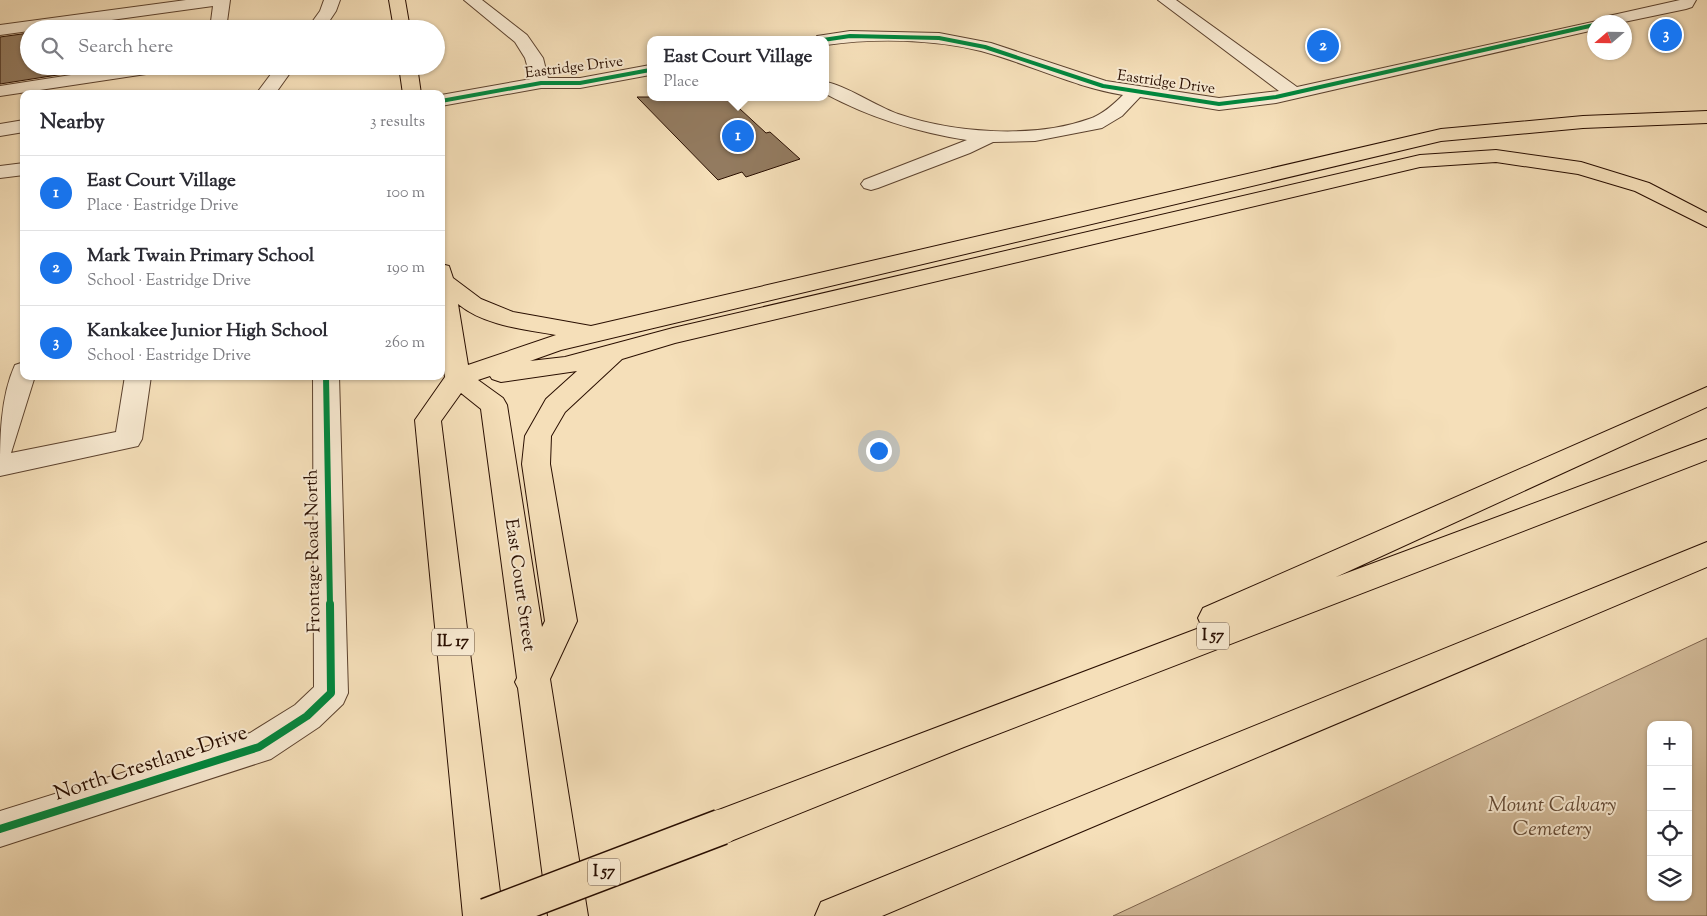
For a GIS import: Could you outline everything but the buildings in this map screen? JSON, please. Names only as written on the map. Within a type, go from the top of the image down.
[{"type":"highway","points":[[397,0],[400,20]]},
{"type":"highway","points":[[409,75],[411,90]]},
{"type":"highway","points":[[458,378],[554,343],[1441,135],[1583,122],[1707,117]]},
{"type":"highway","points":[[458,378],[565,366],[673,336],[1420,161],[1496,156],[1581,168],[1642,187],[1707,221]]},
{"type":"highway","points":[[445,279],[473,304],[508,319],[566,330],[600,332]]},
{"type":"highway","points":[[445,295],[458,378]]},
{"type":"highway","points":[[532,682],[561,621],[536,464],[538,436],[555,406],[613,354]]},
{"type":"highway","name":"East Court Street","points":[[458,378],[494,405],[532,682],[568,916]]},
{"type":"highway","name":"IL 17","points":[[458,378],[428,420],[485,916]]},
{"type":"highway","points":[[952,736],[1707,396]]},
{"type":"highway","name":"I 57","points":[[485,916],[1707,449]]},
{"type":"highway","points":[[835,916],[1707,554]]},
{"type":"street","points":[[74,20],[222,0],[219,20]]},
{"type":"street","points":[[322,20],[328,11],[332,0]]},
{"type":"street","points":[[472,0],[521,39],[534,58],[541,83]]},
{"type":"street","points":[[1166,0],[1294,93]]},
{"type":"street","points":[[1632,16],[1686,4],[1688,0]]},
{"type":"street","points":[[131,20],[133,12]]},
{"type":"street","points":[[0,30],[20,27]]},
{"type":"street","name":"Eastridge Drive","points":[[829,39],[850,36],[939,38],[985,47],[1103,86],[1219,104],[1294,93],[1587,27]]},
{"type":"street","name":"Eastridge Drive","points":[[445,100],[541,83],[580,83],[647,71]]},
{"type":"street","points":[[0,91],[88,75]]},
{"type":"street","points":[[109,90],[114,75]]},
{"type":"street","points":[[268,90],[279,75]]},
{"type":"street","points":[[829,88],[857,104],[901,121],[990,136],[1021,137],[1067,131],[1100,122],[1126,103],[1135,92]]},
{"type":"street","points":[[0,130],[20,127]]},
{"type":"street","points":[[870,184],[963,149],[990,136]]},
{"type":"street","points":[[0,172],[20,170]]},
{"type":"street","points":[[0,466],[128,439],[137,380]]},
{"type":"street","name":"Frontage Road North","points":[[307,716],[330,693],[326,380]]},
{"type":"street","points":[[0,448],[19,386]]},
{"type":"street","name":"North Crestlane Drive","points":[[0,829],[259,747],[307,716]]},
{"type":"green space","name":"Mount Calvary Cemetery","points":[[1707,638],[1707,916],[1113,916]]},
{"type":"cycle path","points":[[829,39],[850,36],[939,38],[985,47],[1103,86],[1219,104],[1276,97],[1587,27]]},
{"type":"cycle path","points":[[445,100],[541,83],[580,83],[647,71]]},
{"type":"cycle path","points":[[0,829],[259,747],[307,716],[331,693],[326,380]]},
{"type":"place","name":"Kankakee Junior High School","points":[[1666,35]]},
{"type":"place","name":"Mark Twain Primary School","points":[[1323,46]]},
{"type":"place","name":"East Court Village","points":[[738,136]]}]
